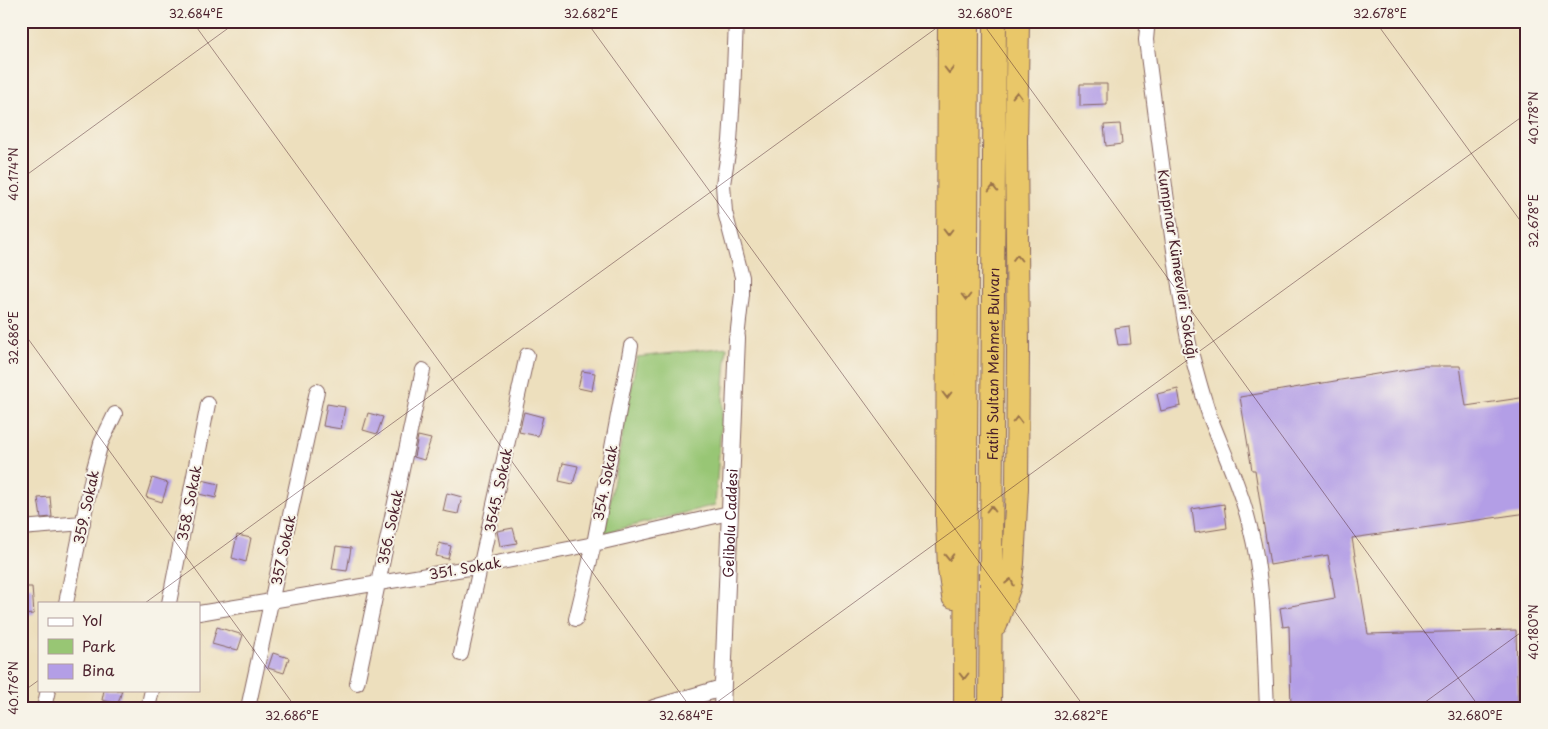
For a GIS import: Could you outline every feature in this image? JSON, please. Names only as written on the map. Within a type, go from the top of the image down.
[{"type":"highway","points":[[949,21],[947,520],[952,596],[964,644]]},
{"type":"highway","name":"Fatih Sultan Mehmet Bulvarı","points":[[965,708],[968,21]]},
{"type":"highway","name":"Fatih Sultan Mehmet Bulvarı","points":[[990,708],[995,21]]},
{"type":"highway","points":[[990,645],[1010,585],[1016,505],[1018,21]]},
{"type":"street","points":[[736,21],[734,94],[730,140],[723,184],[725,212],[742,277],[738,338]]},
{"type":"street","name":"Kumpınar Kümeevleri Sokağı","points":[[1150,21],[1146,40],[1180,294],[1198,377],[1209,414],[1242,499],[1250,528],[1257,563],[1267,708]]},
{"type":"street","name":"Gelibolu Caddesi","points":[[722,708],[738,338]]},
{"type":"street","name":"354. Sokak","points":[[576,619],[594,544],[631,346]]},
{"type":"street","name":"3545. Sokak","points":[[461,654],[527,355]]},
{"type":"street","name":"356. Sokak","points":[[357,683],[423,370]]},
{"type":"street","name":"357 Sokak","points":[[248,708],[317,391]]},
{"type":"street","name":"358. Sokak","points":[[169,602],[208,404]]},
{"type":"street","name":"359. Sokak","points":[[66,602],[93,472],[101,443],[115,414]]},
{"type":"street","name":"351. Sokak","points":[[200,613],[481,566],[594,544],[729,513]]},
{"type":"street","points":[[21,528],[83,523]]},
{"type":"street","points":[[654,708],[722,688]]},
{"type":"street","points":[[44,708],[48,692]]},
{"type":"street","points":[[148,708],[152,692]]},
{"type":"green space","points":[[727,347],[715,505],[604,533],[637,357]]},
{"type":"building","points":[[1080,84],[1107,84],[1107,105],[1080,106]]},
{"type":"building","points":[[1120,124],[1122,144],[1106,146],[1104,125]]},
{"type":"building","points":[[1129,326],[1131,344],[1118,345],[1115,328]]},
{"type":"building","points":[[1424,366],[1460,366],[1466,406],[1527,397],[1527,513],[1352,538],[1368,634],[1516,630],[1518,708],[1291,708],[1289,626],[1283,627],[1280,608],[1335,598],[1328,555],[1270,565],[1255,470],[1252,470],[1240,397]]},
{"type":"building","points":[[582,371],[595,373],[592,391],[578,388]]},
{"type":"building","points":[[1178,389],[1181,406],[1161,411],[1157,394]]},
{"type":"building","points":[[327,404],[345,407],[341,429],[323,426]]},
{"type":"building","points":[[524,412],[543,417],[538,436],[519,432]]},
{"type":"building","points":[[368,413],[383,417],[377,434],[363,430]]},
{"type":"building","points":[[418,436],[431,439],[424,460],[414,457]]},
{"type":"building","points":[[563,463],[578,466],[573,484],[559,481]]},
{"type":"building","points":[[152,478],[168,483],[162,502],[146,497]]},
{"type":"building","points":[[202,480],[219,484],[216,498],[199,494]]},
{"type":"building","points":[[447,493],[462,497],[458,514],[443,511]]},
{"type":"building","points":[[50,497],[52,517],[41,518],[38,498]]},
{"type":"building","points":[[1224,504],[1227,528],[1195,533],[1192,509]]},
{"type":"building","points":[[513,528],[517,543],[500,546],[497,531]]},
{"type":"building","points":[[237,535],[251,538],[246,562],[232,558]]},
{"type":"building","points":[[439,543],[451,546],[448,559],[436,556]]},
{"type":"building","points":[[336,546],[351,548],[347,571],[332,569]]},
{"type":"building","points":[[21,587],[32,587],[34,614],[21,615]]},
{"type":"building","points":[[217,627],[243,635],[238,650],[212,644]]},
{"type":"building","points":[[273,653],[289,658],[284,673],[268,668]]},
{"type":"building","points":[[104,692],[121,692],[118,704],[102,700]]}]
